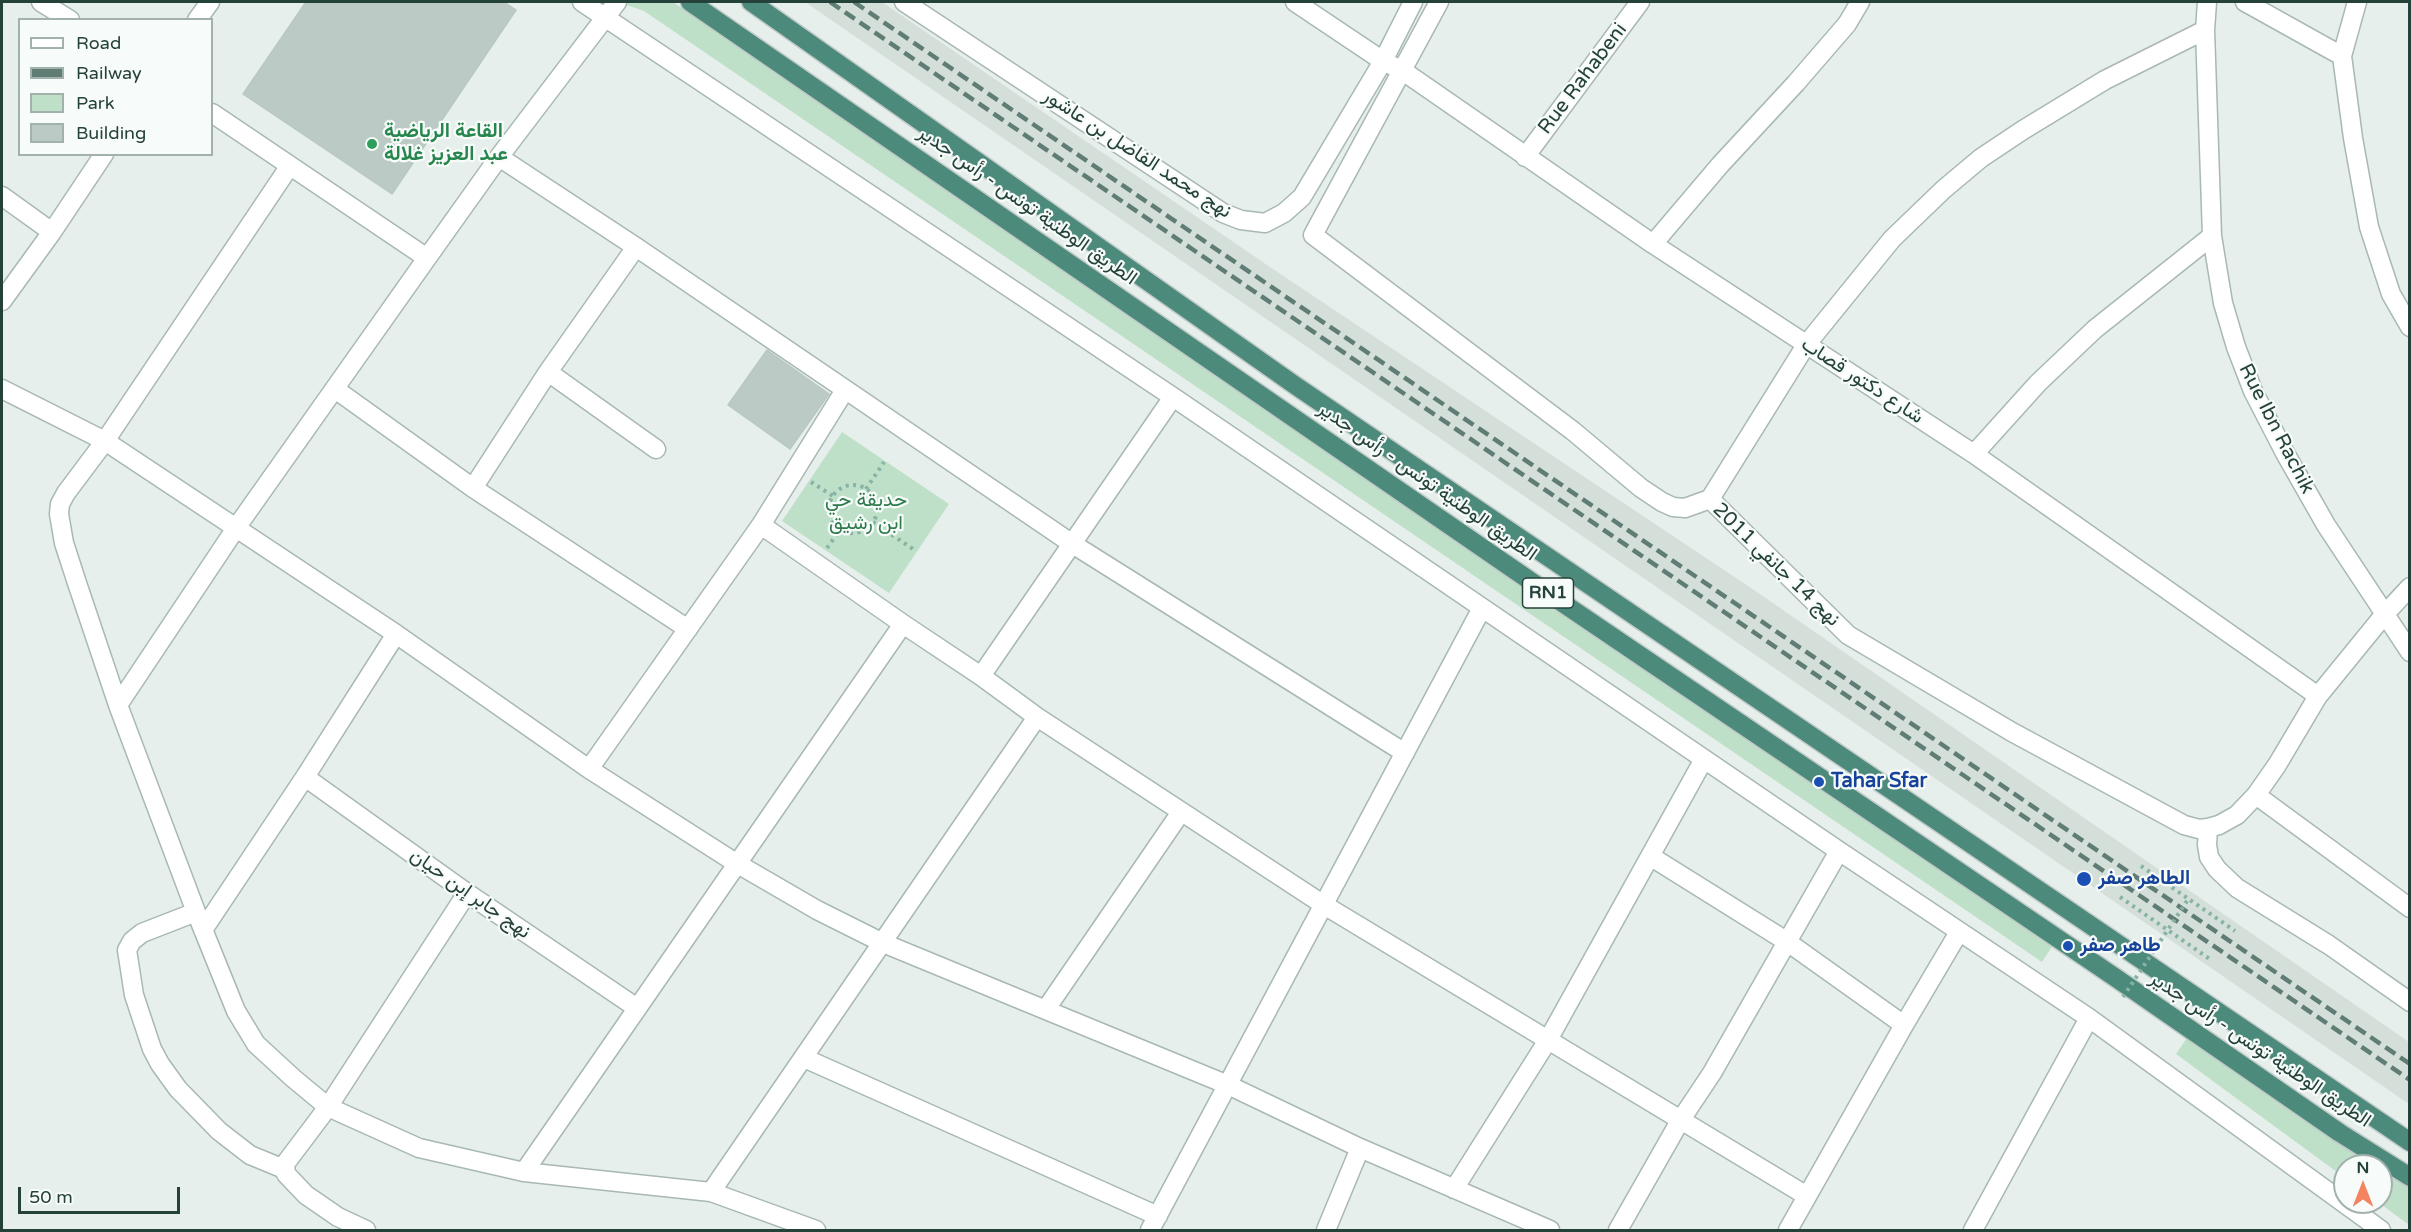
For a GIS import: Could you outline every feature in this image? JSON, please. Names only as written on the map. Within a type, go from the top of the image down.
[{"type":"highway","name":"الطريق الوطنية تونس - رأس جدير","points":[[690,2],[1542,589],[2330,1126],[2409,1177]]},
{"type":"highway","name":"الطريق الوطنية تونس - رأس جدير","points":[[751,2],[1286,380],[2409,1142]]},
{"type":"street","points":[[41,2],[67,18]]},
{"type":"street","points":[[198,18],[210,2]]},
{"type":"street","points":[[582,2],[1173,397],[1839,851],[2089,1018],[2381,1230]]},
{"type":"street","points":[[118,705],[236,528],[427,258],[499,157],[604,16],[617,2]]},
{"type":"street","name":"نهج محمد الفاضل بن عاشور","points":[[904,2],[1223,213],[1242,220],[1265,223],[1284,213],[1302,197],[1383,61],[1413,2]]},
{"type":"street","name":"شارع دكتور قصاب","points":[[1295,2],[1383,61],[1403,71],[1653,244],[1974,454],[2318,696]]},
{"type":"street","points":[[1403,71],[1439,2]]},
{"type":"street","name":"Rue Rahabeni","points":[[1525,157],[1641,2]]},
{"type":"street","points":[[1653,244],[1720,165],[1847,24],[1860,2]]},
{"type":"street","name":"Rue Ibn Rachik","points":[[2207,2],[2205,30],[2212,236],[2223,303],[2236,347],[2253,391],[2285,453],[2326,525],[2409,652]]},
{"type":"street","points":[[2245,2],[2342,56]]},
{"type":"street","points":[[2357,2],[2342,56],[2369,227],[2391,294],[2409,327]]},
{"type":"street","points":[[1710,499],[1806,345],[1892,239],[1944,189],[1981,158],[2105,80],[2205,30]]},
{"type":"street","name":"نهج 14 جانفي 2011","points":[[1403,71],[1313,235],[1573,431],[1607,461],[1655,497],[1673,507],[1685,508],[1710,499],[1848,635],[2012,732],[2184,825],[2208,828]]},
{"type":"street","points":[[213,113],[289,167],[427,258]]},
{"type":"street","points":[[2,301],[103,156]]},
{"type":"street","points":[[499,157],[636,247],[1071,543],[1405,753]]},
{"type":"street","points":[[289,167],[105,441],[66,493],[60,504],[59,514],[64,543],[76,583],[118,705],[202,930],[236,1011],[256,1044],[328,1107],[419,1148],[524,1172],[711,1192],[816,1230]]},
{"type":"street","points":[[2,196],[52,232]]},
{"type":"street","points":[[1974,454],[2038,383],[2095,329],[2212,236]]},
{"type":"street","points":[[473,488],[548,372],[636,247]]},
{"type":"street","points":[[548,372],[656,449]]},
{"type":"street","points":[[2,389],[105,441],[396,634],[589,769],[736,863],[817,910],[883,943],[1228,1085],[1360,1148],[1550,1230]]},
{"type":"street","points":[[335,389],[473,488],[688,629]]},
{"type":"street","points":[[589,769],[760,525],[845,390]]},
{"type":"street","points":[[981,676],[1173,397]]},
{"type":"street","points":[[760,525],[1037,717],[1324,905],[1807,1196]]},
{"type":"street","points":[[2409,587],[2318,696],[2277,765],[2256,795],[2229,821],[2208,828],[2207,845],[2209,857],[2217,869],[2237,888],[2328,945],[2409,1002]]},
{"type":"street","points":[[804,1058],[1154,1223],[1482,608]]},
{"type":"street","points":[[524,1172],[903,624]]},
{"type":"street","points":[[202,930],[305,777],[396,634]]},
{"type":"street","points":[[711,1192],[1037,717]]},
{"type":"street","points":[[1454,1189],[1548,1040],[1704,759]]},
{"type":"street","name":"نهج جابر إبن حيان","points":[[305,777],[467,892],[637,1008]]},
{"type":"street","points":[[2256,795],[2409,908]]},
{"type":"street","points":[[1046,1010],[1181,812]]},
{"type":"street","points":[[1617,1230],[1680,1121],[1712,1073],[1839,851]]},
{"type":"street","points":[[1650,856],[1786,941],[1904,1024]]},
{"type":"street","points":[[284,1169],[291,1155],[328,1107],[467,892]]},
{"type":"street","points":[[196,912],[142,933],[132,941],[127,950],[135,995],[152,1049],[160,1064],[178,1089],[219,1131],[250,1155],[284,1169],[290,1180],[306,1195],[338,1217],[366,1230]]},
{"type":"street","points":[[1788,1230],[1904,1024],[1959,932]]},
{"type":"street","points":[[1973,1230],[2089,1018]]},
{"type":"street","points":[[1326,1230],[1360,1148]]},
{"type":"path","points":[[866,489],[884,462]]},
{"type":"path","points":[[794,471],[833,496]]},
{"type":"path","points":[[859,486],[866,489],[875,500],[876,515],[873,522],[862,531],[855,533],[840,530],[830,518],[830,503],[833,496],[844,487],[859,486]]},
{"type":"path","points":[[873,522],[913,549]]},
{"type":"path","points":[[2141,866],[2235,931]]},
{"type":"path","points":[[2120,896],[2212,959]]},
{"type":"path","points":[[2123,997],[2189,898]]},
{"type":"shaded area","points":[[805,2],[882,2],[1270,267],[1754,590],[2409,1042],[2409,1104]]},
{"type":"green space","points":[[618,2],[673,2],[2053,945],[2042,962],[644,11]]},
{"type":"green space","name":"حديقة حي ابن رشيق","points":[[842,432],[949,504],[889,593],[782,521]]},
{"type":"green space","points":[[2189,1035],[2367,1154],[2333,1154],[2333,1169],[2176,1054]]},
{"type":"green space","points":[[2393,1171],[2409,1182],[2409,1225],[2393,1213]]},
{"type":"building","name":"القاعة الرياضية عبد العزيز غلالة","points":[[306,2],[504,2],[516,10],[392,194],[243,94]]},
{"type":"building","points":[[767,350],[829,394],[790,449],[728,405]]},
{"type":"railway","points":[[830,2],[2410,1080]]},
{"type":"railway","points":[[854,2],[2410,1064]]},
{"type":"place","name":"القاعة الرياضية عبد العزيز غلالة","points":[[372,144]]},
{"type":"place","name":"Tahar Sfar","points":[[1819,782]]},
{"type":"place","name":"الطاهر صفر","points":[[2084,879]]},
{"type":"place","name":"طاهر صفر","points":[[2068,946]]}]
